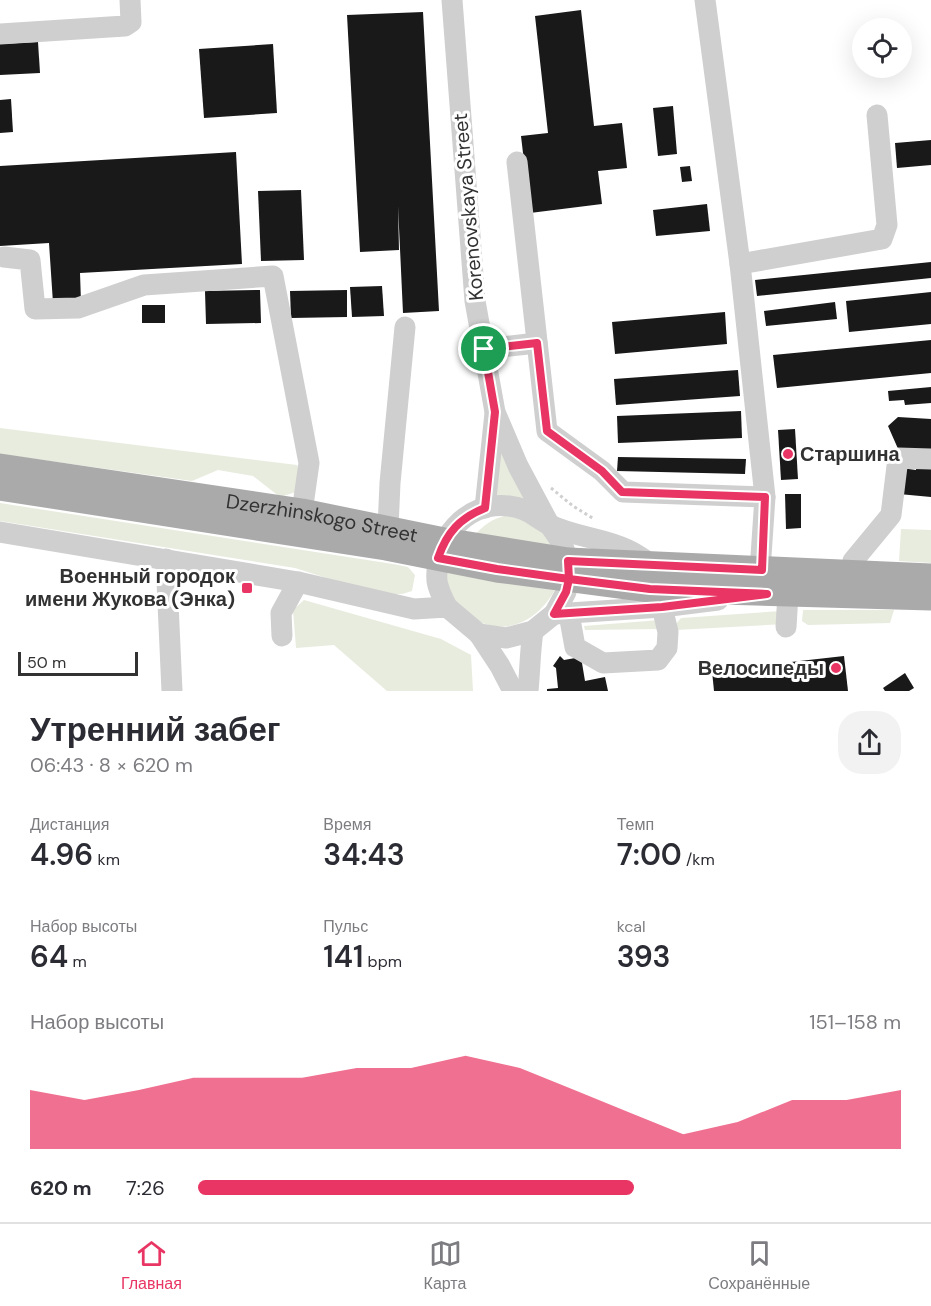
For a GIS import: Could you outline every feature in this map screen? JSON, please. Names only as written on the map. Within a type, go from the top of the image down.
[{"type":"main road","name":"Dzerzhinskogo Street","points":[[0,467],[302,512],[388,528],[441,550],[497,569],[568,570],[651,564],[772,586],[851,574],[929,596]]},
{"type":"main road","name":"Dzerzhinskogo Street","points":[[0,487],[386,547],[441,550]]},
{"type":"main road","name":"Dzerzhinskogo Street","points":[[568,570],[650,589],[772,586],[929,596]]},
{"type":"street","points":[[0,34],[125,26],[131,22],[130,0]]},
{"type":"street","name":"Korenovskaya Street","points":[[452,0],[474,290],[495,412],[518,466],[549,524],[562,543],[568,570]]},
{"type":"street","points":[[705,0],[740,264],[765,497],[772,586],[786,627]]},
{"type":"street","points":[[740,264],[882,239],[887,225],[877,116]]},
{"type":"street","points":[[517,162],[547,431],[602,471],[622,492],[765,497]]},
{"type":"street","points":[[4,257],[30,260],[35,309],[78,308],[144,285],[273,276],[309,463],[302,512]]},
{"type":"street","points":[[388,528],[405,327]]},
{"type":"street","points":[[484,349],[537,343]]},
{"type":"street","name":"Korenovskaya Street","points":[[485,508],[495,412]]},
{"type":"street","points":[[851,574],[854,561],[891,515],[898,458],[931,459]]},
{"type":"street","points":[[513,691],[479,634],[447,607],[437,583],[441,550],[460,521],[485,508],[508,506],[530,511],[549,524],[628,549],[651,564]]},
{"type":"street","points":[[0,532],[298,582],[414,609],[447,607]]},
{"type":"street","points":[[166,559],[172,691]]},
{"type":"street","points":[[568,570],[562,614],[576,647],[603,663],[658,660],[667,648],[668,632],[662,607]]},
{"type":"street","points":[[282,636],[281,613],[298,582]]},
{"type":"street","name":"Dzerzhinskogo Street","points":[[562,614],[662,607],[772,586]]},
{"type":"street","points":[[479,634],[506,638],[533,631],[562,614]]},
{"type":"street","points":[[528,691],[529,652],[533,631]]},
{"type":"shaded area","points":[[0,428],[297,465],[299,491],[280,497],[253,476],[218,470],[192,481],[0,454]]},
{"type":"shaded area","points":[[497,429],[534,503],[489,501]]},
{"type":"shaded area","points":[[0,503],[408,567],[415,575],[412,591],[402,594],[377,594],[295,568],[0,521]]},
{"type":"shaded area","points":[[508,515],[524,519],[537,526],[547,537],[554,551],[473,537],[489,523]]},
{"type":"shaded area","points":[[901,529],[931,530],[931,563],[899,561]]},
{"type":"shaded area","points":[[441,567],[557,586],[549,599],[530,618],[518,624],[493,626],[480,622],[457,606]]},
{"type":"shaded area","points":[[304,600],[441,639],[471,655],[473,691],[387,691],[334,645],[296,648],[293,610]]},
{"type":"shaded area","points":[[803,610],[894,610],[890,623],[808,625],[802,621]]},
{"type":"shaded area","points":[[781,611],[785,624],[676,630],[675,625],[681,618]]},
{"type":"shaded area","points":[[660,620],[660,629],[585,630],[584,626]]},
{"type":"building","points":[[581,10],[594,126],[622,123],[627,168],[598,171],[602,204],[530,213],[521,136],[548,133],[535,16]]},
{"type":"building","points":[[423,12],[439,311],[403,313],[398,206],[399,250],[360,252],[347,15]]},
{"type":"building","points":[[38,42],[40,73],[0,75],[0,44]]},
{"type":"building","points":[[273,44],[277,113],[204,118],[199,49]]},
{"type":"building","points":[[11,99],[13,132],[0,133],[0,100]]},
{"type":"building","points":[[673,106],[677,154],[658,156],[653,108]]},
{"type":"building","points":[[931,140],[931,165],[897,168],[895,143]]},
{"type":"building","points":[[236,152],[242,264],[80,273],[81,302],[53,303],[49,243],[0,246],[0,166]]},
{"type":"building","points":[[690,166],[692,181],[682,182],[680,167]]},
{"type":"building","points":[[301,190],[304,260],[261,261],[258,191]]},
{"type":"building","points":[[707,204],[710,231],[656,236],[653,210]]},
{"type":"building","points":[[931,262],[931,278],[757,296],[755,280]]},
{"type":"building","points":[[382,286],[384,316],[352,317],[350,287]]},
{"type":"building","points":[[260,290],[261,323],[206,324],[205,291]]},
{"type":"building","points":[[347,290],[347,317],[291,318],[290,291]]},
{"type":"building","points":[[931,292],[931,324],[849,332],[846,301]]},
{"type":"building","points":[[835,302],[837,319],[766,326],[764,311]]},
{"type":"building","points":[[142,305],[165,305],[165,323],[142,323]]},
{"type":"building","points":[[725,312],[727,344],[615,354],[612,322]]},
{"type":"building","points":[[931,340],[931,373],[777,388],[773,355]]},
{"type":"building","points":[[738,370],[740,396],[616,405],[614,379]]},
{"type":"building","points":[[931,387],[931,403],[905,405],[904,400],[889,401],[888,391]]},
{"type":"building","points":[[741,411],[742,438],[618,443],[617,416]]},
{"type":"building","points":[[898,417],[931,419],[931,497],[899,494],[901,468],[916,470],[917,454],[899,451],[888,426]]},
{"type":"building","name":"Старшина","points":[[795,429],[798,479],[781,480],[778,430]]},
{"type":"building","points":[[618,457],[746,459],[745,474],[617,471]]},
{"type":"building","points":[[785,494],[801,494],[801,528],[786,529]]},
{"type":"building","points":[[560,656],[564,660],[581,657],[585,681],[605,677],[608,691],[547,691],[547,689],[558,688],[556,668],[553,666]]},
{"type":"building","points":[[844,656],[848,691],[714,691],[712,671]]},
{"type":"building","points":[[905,673],[914,688],[909,691],[885,691],[883,688]]},
{"type":"place","name":"Старшина","points":[[788,454]]},
{"type":"place","name":"Военный городок имени Жукова (Энка)","points":[[247,588]]},
{"type":"place","name":"Велосипеды","points":[[836,668]]},
{"type":"route","points":[[484,349],[495,412],[485,508],[460,521],[451,530],[438,558],[569,579],[561,604],[554,614],[662,607],[767,594],[650,589],[569,579],[568,561],[762,570],[765,497],[622,492],[602,471],[547,431],[537,343],[484,349]]}]
